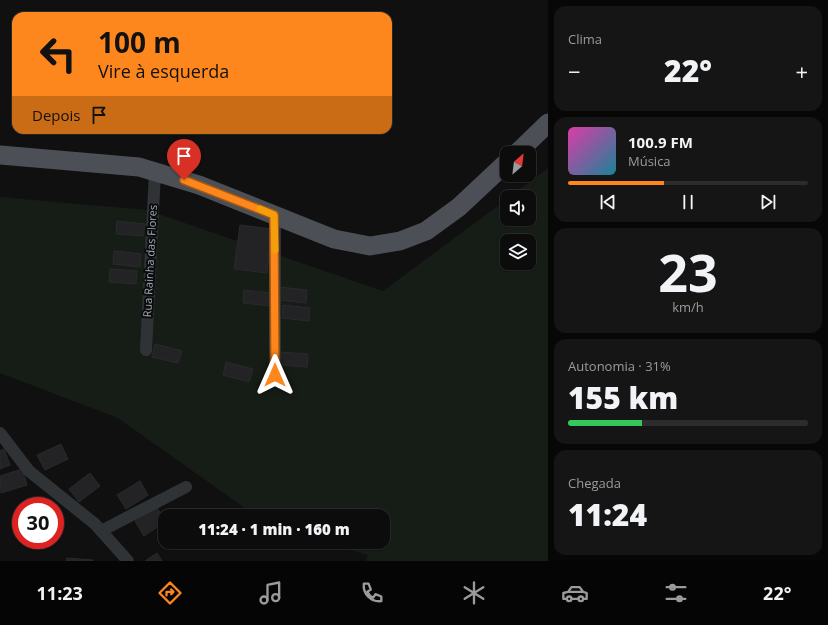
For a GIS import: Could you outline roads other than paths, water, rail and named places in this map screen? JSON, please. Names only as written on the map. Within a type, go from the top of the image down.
[{"type":"main road","points":[[524,146],[548,123]]},
{"type":"main road","points":[[0,155],[139,167],[199,185],[334,239],[370,246],[400,241],[426,232],[459,207],[500,169]]},
{"type":"street","name":"Rua Rainha das Flores","points":[[146,350],[155,172]]},
{"type":"street","points":[[274,215],[275,375]]},
{"type":"street","points":[[0,433],[29,471],[101,531],[128,561]]},
{"type":"street","points":[[101,531],[186,487]]}]
